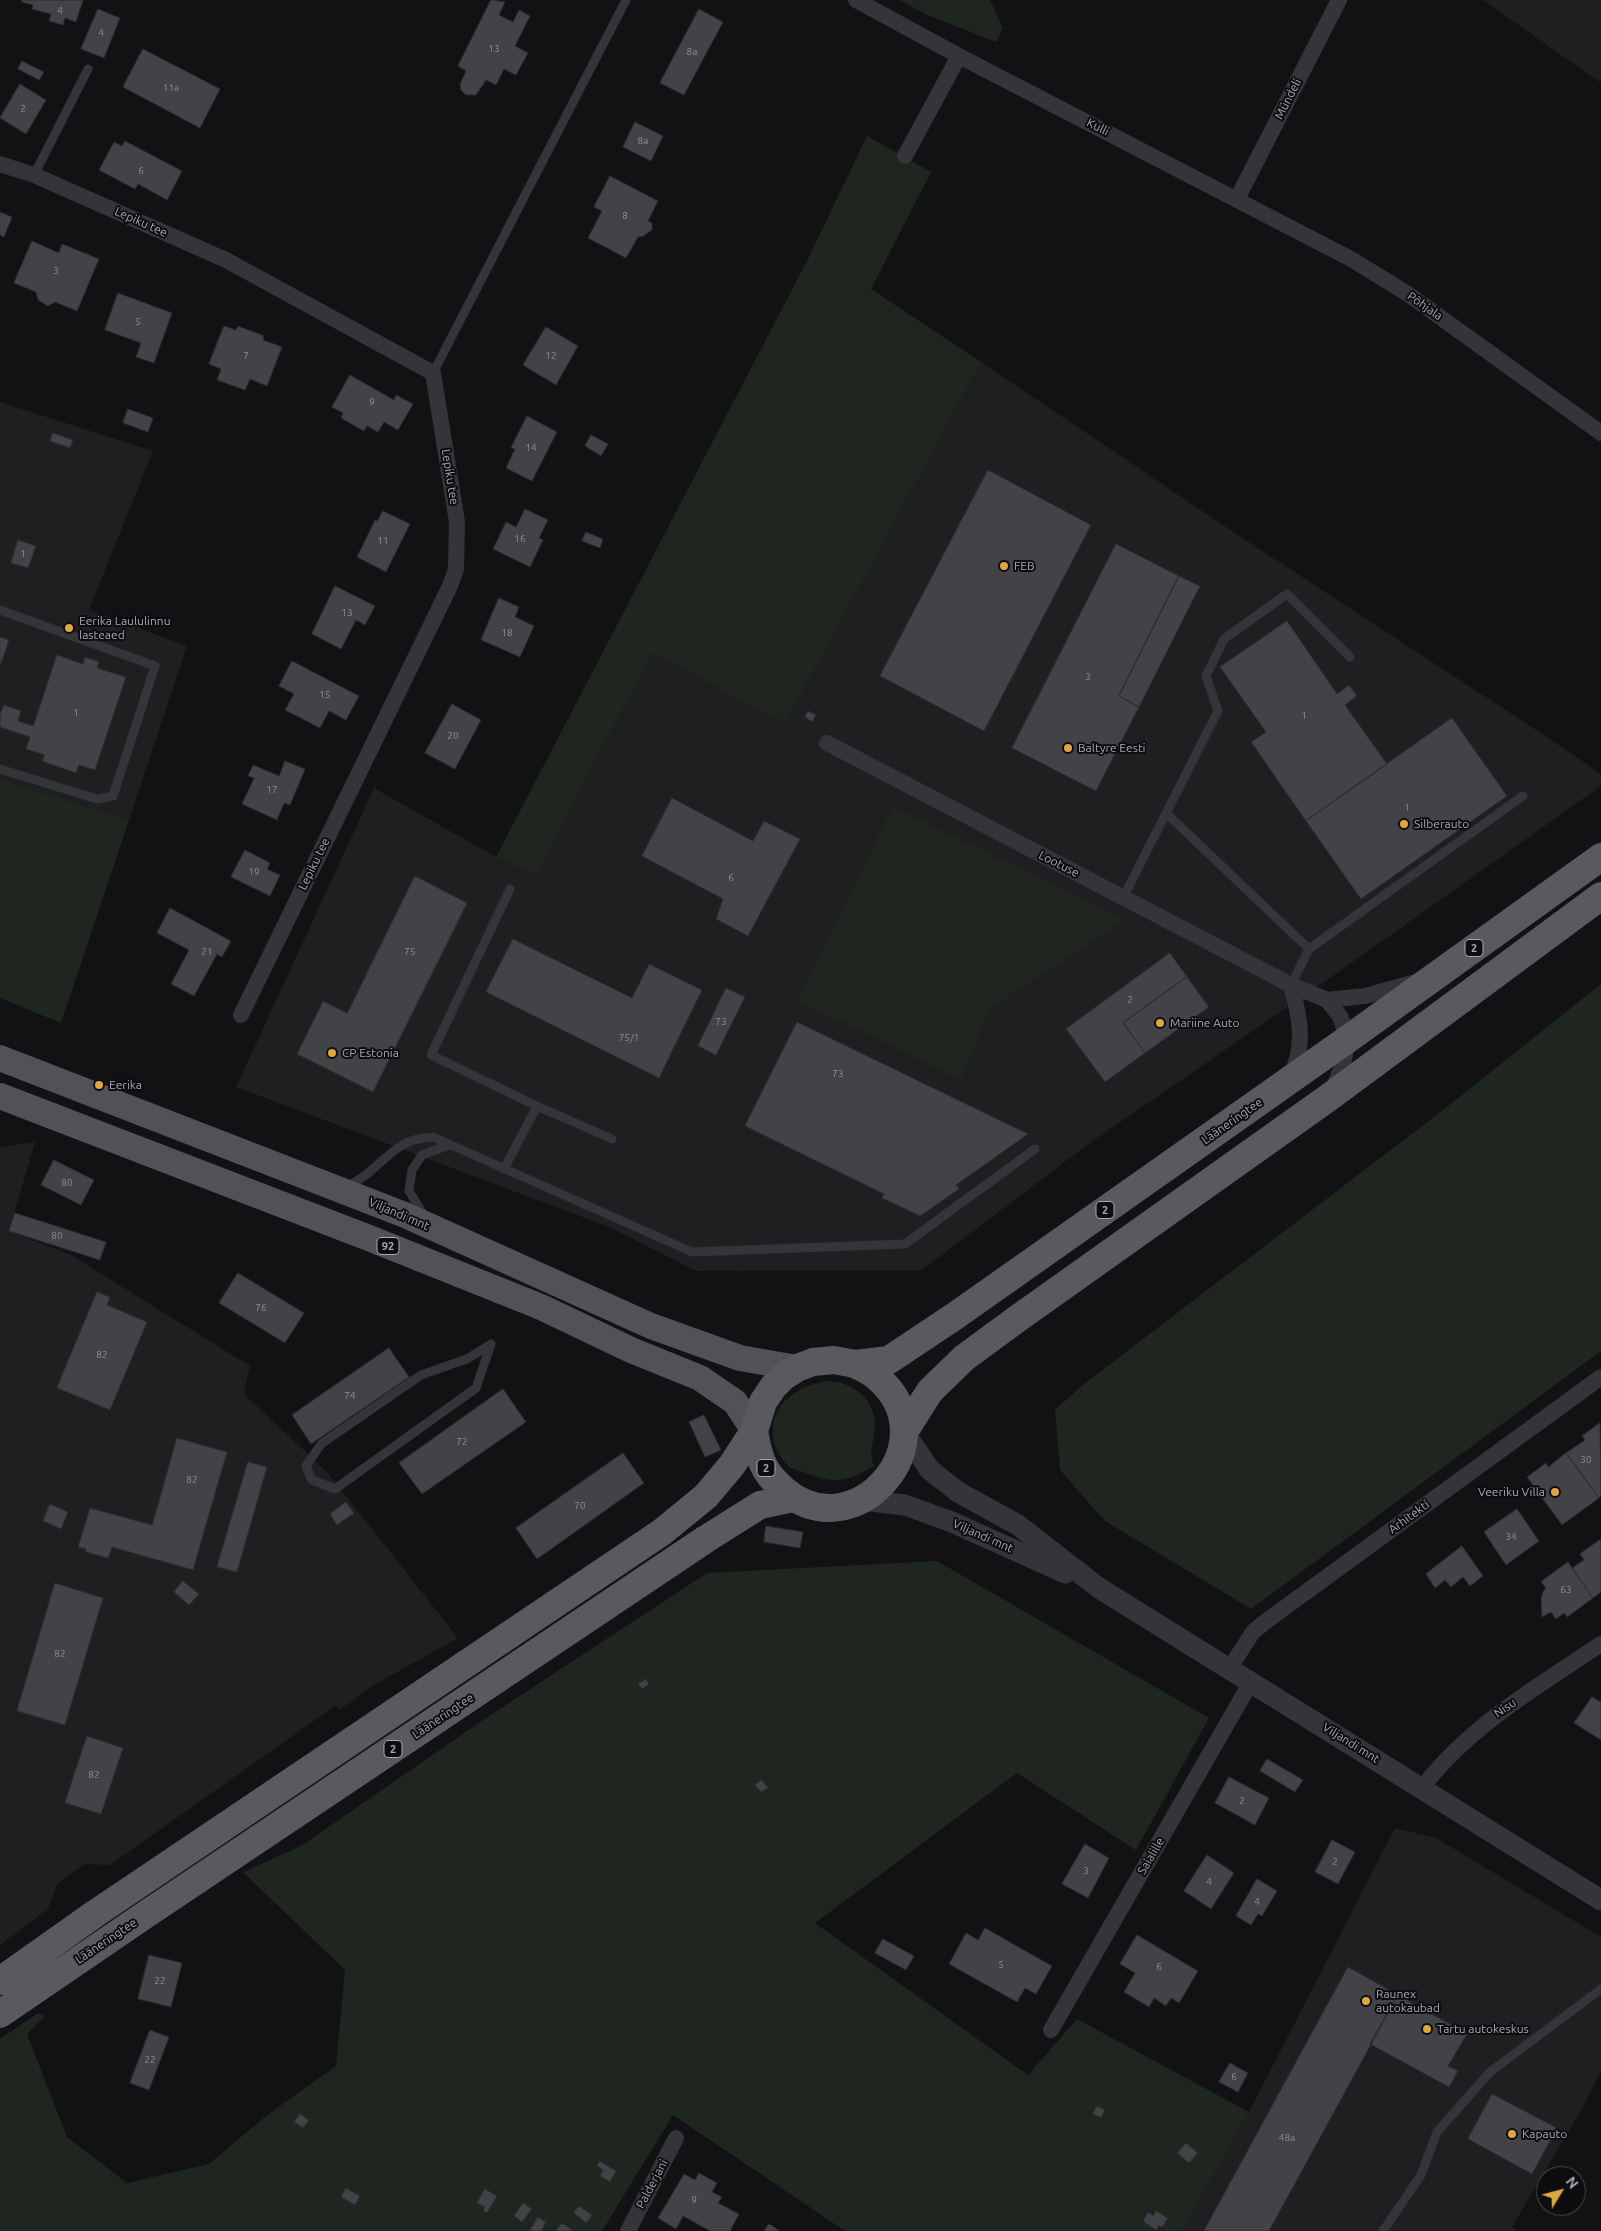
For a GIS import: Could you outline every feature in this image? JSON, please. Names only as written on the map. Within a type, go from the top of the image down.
[{"type":"highway","name":"Lääneringtee","points":[[0,1981],[104,1908],[662,1532],[706,1496],[732,1465],[754,1431],[763,1402],[783,1376],[796,1368],[813,1362],[834,1360],[855,1364],[889,1360],[955,1316],[1282,1086],[1601,857]]},
{"type":"highway","name":"Lääneringtee","points":[[904,1432],[930,1391],[964,1358],[1328,1098],[1601,896]]},
{"type":"highway","name":"Lääneringtee","points":[[754,1431],[763,1464],[774,1482],[792,1498],[824,1507],[841,1506],[862,1500],[879,1488],[893,1471],[901,1454],[904,1432],[900,1409],[892,1393],[877,1377],[855,1364]]},
{"type":"highway","name":"Lääneringtee","points":[[0,2014],[706,1539],[760,1505],[792,1498]]},
{"type":"main road","name":"Viljandi mnt","points":[[0,1058],[337,1189],[432,1228],[651,1326],[740,1358],[796,1368]]},
{"type":"main road","name":"92","points":[[0,1096],[541,1307],[631,1350],[700,1378],[735,1402],[754,1431]]},
{"type":"street","name":"Kulli","points":[[856,0],[1237,199]]},
{"type":"street","name":"Mündeli","points":[[1237,199],[1340,0]]},
{"type":"street","points":[[905,156],[960,56]]},
{"type":"street","name":"Lepiku tee","points":[[0,164],[34,175],[226,260],[433,373],[456,522],[456,569],[450,586],[241,1015]]},
{"type":"street","name":"Põhjala","points":[[1237,199],[1351,259],[1408,294],[1601,433]]},
{"type":"street","name":"Lootuse","points":[[827,743],[1291,985],[1327,1000],[1372,995],[1437,975]]},
{"type":"street","points":[[1282,1086],[1295,1067],[1300,1046],[1299,1018],[1291,985]]},
{"type":"street","points":[[1327,1000],[1340,1016],[1348,1039],[1343,1065],[1328,1098]]},
{"type":"street","name":"Arhitekti","points":[[1229,1669],[1253,1632],[1265,1622],[1601,1377]]},
{"type":"street","name":"Viljandi mnt","points":[[904,1432],[930,1470],[958,1492],[1018,1525],[1099,1588],[1601,1900]]},
{"type":"street","name":"Viljandi mnt","points":[[862,1500],[905,1505],[952,1522],[1099,1588]]},
{"type":"street","name":"Nisu","points":[[1422,1788],[1438,1767],[1493,1716],[1601,1644]]},
{"type":"street","name":"Saialille","points":[[1050,2030],[1251,1682]]},
{"type":"street","name":"Palderjani","points":[[628,2231],[676,2138]]},
{"type":"lane","points":[[433,373],[626,0]]},
{"type":"lane","points":[[34,175],[88,69]]},
{"type":"lane","points":[[1123,898],[1218,711],[1206,676],[1224,639],[1286,594],[1350,657]]},
{"type":"lane","points":[[0,610],[155,666],[113,796],[97,799],[0,768]]},
{"type":"lane","points":[[1291,985],[1309,949],[1523,796]]},
{"type":"lane","points":[[1166,813],[1309,949]]},
{"type":"lane","points":[[510,889],[431,1055],[536,1106],[612,1139]]},
{"type":"lane","points":[[504,1169],[536,1106]]},
{"type":"lane","points":[[337,1189],[359,1181],[396,1150],[413,1140],[433,1137],[692,1252],[905,1244],[1036,1149]]},
{"type":"lane","points":[[432,1228],[409,1191],[412,1170],[422,1155],[449,1144]]},
{"type":"lane","points":[[491,1344],[476,1388],[335,1489],[312,1480],[306,1466],[321,1444],[421,1375],[467,1359],[491,1344]]},
{"type":"lane","points":[[1383,2231],[1421,2175],[1437,2132],[1490,2072],[1601,1989]]},
{"type":"shaded area","points":[[900,0],[990,0],[1003,28],[996,42],[925,14]]},
{"type":"shaded area","points":[[1483,0],[1601,0],[1601,83]]},
{"type":"shaded area","points":[[867,136],[931,172],[871,289],[981,362],[785,723],[652,653],[535,875],[496,857],[808,259]]},
{"type":"shaded area","points":[[981,362],[1235,533],[1547,737],[1601,774],[1601,786],[1350,964],[1087,1145],[922,1270],[696,1271],[609,1227],[236,1087],[374,788],[496,857],[535,874],[652,653],[785,722]]},
{"type":"shaded area","name":"Eerika Laululinnu lasteaed","points":[[0,402],[153,451],[89,610],[187,646],[129,820],[0,779]]},
{"type":"shaded area","points":[[0,779],[129,820],[61,1023],[0,998]]},
{"type":"shaded area","points":[[893,806],[1124,921],[990,1008],[960,1080],[798,1000]]},
{"type":"shaded area","points":[[1601,984],[1601,1351],[1251,1609],[1105,1521],[1060,1470],[1055,1410],[1084,1384],[1447,1107]]},
{"type":"shaded area","points":[[35,1142],[9,1231],[71,1255],[250,1366],[244,1394],[328,1473],[458,1638],[372,1686],[340,1710],[335,1706],[110,1865],[85,1864],[57,1884],[48,1909],[0,1945],[0,1147]]},
{"type":"shaded area","points":[[827,1381],[846,1385],[862,1394],[872,1409],[874,1418],[875,1428],[871,1451],[874,1466],[857,1475],[841,1480],[824,1479],[791,1468],[778,1452],[773,1433],[774,1421],[778,1411],[793,1394],[815,1383]]},
{"type":"shaded area","points":[[937,1561],[1209,1718],[1136,1850],[1017,1773],[815,1923],[1028,2075],[1077,2019],[1249,2112],[1182,2231],[845,2231],[673,2115],[602,2231],[0,2231],[0,2039],[38,2013],[45,2016],[27,2034],[67,2137],[127,2183],[209,2164],[266,2116],[336,2066],[345,1970],[243,1872],[301,1846],[483,1720],[707,1573]]},
{"type":"shaded area","points":[[1395,1828],[1436,1838],[1601,1937],[1601,2072],[1548,2166],[1536,2166],[1536,2186],[1512,2227],[1519,2231],[1182,2231],[1249,2112]]},
{"type":"building","points":[[22,0],[83,0],[76,22],[65,18],[63,25],[49,21],[51,14],[32,9],[33,5],[22,2]]},
{"type":"building","points":[[491,0],[505,2],[499,15],[513,22],[519,10],[530,16],[515,46],[528,53],[516,75],[504,69],[496,85],[486,80],[476,95],[466,95],[461,90],[460,84],[466,71],[458,66]]},
{"type":"building","points":[[98,9],[120,18],[104,58],[81,49]]},
{"type":"building","points":[[699,9],[723,22],[684,95],[660,83]]},
{"type":"building","points":[[143,49],[220,89],[200,128],[123,87]]},
{"type":"building","points":[[22,61],[44,72],[39,80],[18,69]]},
{"type":"building","points":[[20,84],[46,100],[26,134],[0,118]]},
{"type":"building","points":[[635,122],[663,136],[651,161],[623,147]]},
{"type":"building","points":[[125,141],[182,171],[167,200],[138,184],[135,189],[99,170],[114,142],[122,146]]},
{"type":"building","points":[[610,176],[658,201],[648,221],[652,223],[652,230],[638,237],[626,258],[588,238],[602,211],[594,207]]},
{"type":"building","points":[[0,212],[12,217],[4,237],[0,235]]},
{"type":"building","points":[[32,241],[59,253],[62,244],[99,259],[77,311],[55,302],[48,306],[38,300],[36,292],[14,283]]},
{"type":"building","points":[[118,293],[172,313],[154,363],[136,357],[141,343],[105,330]]},
{"type":"building","points":[[224,326],[236,330],[238,326],[264,336],[263,340],[282,347],[267,386],[250,379],[245,390],[217,380],[221,369],[209,364]]},
{"type":"building","points":[[546,327],[578,346],[556,385],[523,365]]},
{"type":"building","points":[[350,375],[394,400],[396,395],[413,404],[398,430],[384,422],[378,432],[367,426],[364,431],[341,418],[343,413],[332,407]]},
{"type":"building","points":[[128,409],[153,418],[148,432],[123,423]]},
{"type":"building","points":[[527,416],[557,432],[532,481],[506,468],[515,449],[511,448]]},
{"type":"building","points":[[53,433],[73,440],[70,448],[50,441]]},
{"type":"building","points":[[591,435],[608,444],[601,456],[585,446]]},
{"type":"building","name":"FEB","points":[[988,470],[1091,525],[984,731],[880,676]]},
{"type":"building","points":[[525,509],[548,520],[539,538],[543,540],[530,567],[493,549],[506,522],[516,527]]},
{"type":"building","points":[[383,511],[410,524],[386,572],[357,557],[375,520],[377,521]]},
{"type":"building","points":[[586,532],[603,539],[600,548],[582,541]]},
{"type":"building","points":[[18,540],[36,546],[28,568],[11,563]]},
{"type":"building","points":[[1116,544],[1179,576],[1119,696],[1139,707],[1096,791],[1012,748]]},
{"type":"building","points":[[1179,576],[1200,586],[1139,707],[1119,696]]},
{"type":"building","points":[[335,586],[375,606],[365,625],[356,620],[341,649],[312,634]]},
{"type":"building","points":[[499,598],[519,607],[515,617],[534,626],[520,657],[481,640]]},
{"type":"building","points":[[1287,621],[1337,694],[1349,685],[1357,696],[1345,705],[1387,764],[1306,821],[1251,742],[1266,732],[1220,667]]},
{"type":"building","points":[[0,637],[9,640],[0,666]]},
{"type":"building","points":[[57,655],[83,664],[85,657],[99,662],[97,668],[126,677],[95,770],[79,765],[76,773],[42,761],[45,755],[26,749],[30,737],[0,727],[0,714],[4,705],[21,711],[18,721],[33,726]]},
{"type":"building","points":[[292,661],[359,696],[346,720],[329,711],[320,728],[285,710],[294,694],[279,686]]},
{"type":"building","points":[[452,704],[481,720],[455,769],[425,753]]},
{"type":"building","points":[[808,711],[816,715],[812,722],[805,717]]},
{"type":"building","points":[[1452,718],[1507,796],[1361,899],[1306,821]]},
{"type":"building","points":[[285,761],[305,769],[290,805],[284,803],[277,820],[242,804],[254,778],[248,776],[253,765],[279,776]]},
{"type":"building","points":[[672,798],[753,841],[764,821],[800,839],[748,936],[716,919],[723,899],[642,856]]},
{"type":"building","points":[[245,850],[270,863],[267,869],[280,875],[270,896],[231,877]]},
{"type":"building","points":[[415,876],[467,903],[373,1092],[297,1054],[323,1001],[347,1013]]},
{"type":"building","points":[[170,908],[231,941],[222,957],[217,954],[194,996],[171,984],[189,950],[157,933]]},
{"type":"building","points":[[513,939],[632,998],[649,964],[702,990],[659,1078],[486,992]]},
{"type":"building","points":[[1170,953],[1187,977],[1123,1023],[1145,1053],[1105,1082],[1066,1029]]},
{"type":"building","points":[[1187,977],[1209,1007],[1145,1053],[1123,1023]]},
{"type":"building","points":[[726,988],[745,997],[716,1055],[698,1046]]},
{"type":"building","points":[[797,1022],[1028,1134],[956,1185],[959,1189],[920,1216],[882,1198],[884,1194],[745,1126]]},
{"type":"building","points":[[54,1160],[94,1180],[81,1205],[41,1185]]},
{"type":"building","points":[[15,1213],[106,1242],[100,1260],[9,1231]]},
{"type":"building","points":[[238,1273],[304,1313],[285,1343],[219,1303]]},
{"type":"building","points":[[97,1292],[110,1297],[107,1305],[147,1322],[110,1410],[57,1388]]},
{"type":"building","points":[[389,1348],[409,1377],[311,1444],[292,1415]]},
{"type":"building","points":[[503,1389],[526,1422],[422,1494],[399,1463]]},
{"type":"building","points":[[704,1415],[721,1450],[705,1457],[689,1422]]},
{"type":"building","points":[[1600,1423],[1601,1496],[1599,1498],[1566,1453],[1585,1440],[1582,1436]]},
{"type":"building","points":[[177,1438],[227,1452],[193,1570],[112,1547],[108,1558],[86,1552],[86,1549],[78,1547],[90,1508],[152,1525]]},
{"type":"building","points":[[623,1453],[644,1483],[537,1559],[516,1528]]},
{"type":"building","points":[[1566,1453],[1599,1498],[1562,1525],[1527,1477],[1546,1463],[1548,1467]]},
{"type":"building","points":[[248,1462],[267,1467],[237,1572],[217,1567]]},
{"type":"building","points":[[346,1502],[354,1513],[337,1525],[330,1514]]},
{"type":"building","points":[[50,1504],[68,1512],[61,1529],[43,1521]]},
{"type":"building","points":[[1517,1509],[1539,1541],[1506,1565],[1484,1532]]},
{"type":"building","points":[[766,1526],[803,1532],[800,1548],[764,1542]]},
{"type":"building","points":[[1601,1539],[1601,1592],[1593,1598],[1572,1568],[1584,1560],[1580,1554]]},
{"type":"building","points":[[1462,1546],[1483,1576],[1470,1586],[1463,1577],[1451,1587],[1445,1580],[1435,1588],[1426,1574]]},
{"type":"building","points":[[1568,1562],[1593,1598],[1567,1617],[1564,1613],[1556,1619],[1551,1612],[1542,1617],[1541,1599],[1546,1588],[1541,1582]]},
{"type":"building","points":[[183,1581],[199,1594],[189,1605],[174,1592]]},
{"type":"building","points":[[55,1583],[103,1598],[65,1725],[17,1711]]},
{"type":"building","points":[[646,1679],[649,1684],[642,1689],[638,1684]]},
{"type":"building","points":[[1592,1697],[1601,1702],[1601,1740],[1574,1723]]},
{"type":"building","points":[[87,1736],[123,1748],[101,1814],[65,1803]]},
{"type":"building","points":[[1267,1759],[1303,1780],[1295,1792],[1260,1771]]},
{"type":"building","points":[[1229,1777],[1269,1798],[1255,1825],[1215,1803]]},
{"type":"building","points":[[762,1780],[768,1788],[761,1792],[755,1785]]},
{"type":"building","points":[[1332,1840],[1355,1852],[1338,1884],[1315,1872]]},
{"type":"building","points":[[1085,1844],[1109,1858],[1088,1898],[1062,1884]]},
{"type":"building","points":[[1207,1855],[1234,1873],[1211,1909],[1184,1891]]},
{"type":"building","points":[[1257,1879],[1277,1891],[1262,1916],[1258,1914],[1251,1925],[1236,1916]]},
{"type":"building","points":[[985,1928],[1052,1966],[1036,1994],[1025,1988],[1017,2002],[949,1964],[966,1933],[978,1940]]},
{"type":"building","points":[[1137,1935],[1198,1971],[1179,2003],[1171,1998],[1166,2006],[1154,1998],[1149,2007],[1124,1992],[1135,1973],[1120,1964]]},
{"type":"building","points":[[883,1939],[914,1956],[906,1970],[875,1953]]},
{"type":"building","points":[[149,1955],[182,1963],[171,2007],[138,1999]]},
{"type":"building","points":[[1348,1967],[1398,1995],[1269,2231],[1204,2231]]},
{"type":"building","points":[[1398,1995],[1467,2034],[1448,2066],[1458,2071],[1449,2087],[1370,2044]]},
{"type":"building","points":[[150,2030],[169,2037],[149,2090],[130,2083]]},
{"type":"building","points":[[1230,2063],[1248,2073],[1238,2092],[1219,2082]]},
{"type":"building","name":"Kapauto","points":[[1492,2094],[1557,2128],[1532,2174],[1468,2139]]},
{"type":"building","points":[[1097,2106],[1105,2110],[1101,2118],[1093,2114]]},
{"type":"building","points":[[300,2114],[309,2120],[303,2128],[294,2122]]},
{"type":"building","points":[[1186,2143],[1198,2153],[1189,2163],[1177,2153]]},
{"type":"building","points":[[600,2161],[616,2171],[610,2182],[600,2176],[603,2170],[597,2166]]},
{"type":"building","points":[[699,2173],[717,2183],[712,2192],[722,2197],[718,2203],[739,2214],[730,2231],[710,2231],[683,2216],[676,2229],[658,2218],[684,2174],[695,2180]]},
{"type":"building","points":[[346,2188],[360,2196],[355,2205],[341,2197]]},
{"type":"building","points":[[485,2189],[497,2196],[487,2213],[483,2211],[485,2207],[477,2203]]},
{"type":"building","points":[[523,2203],[532,2209],[522,2222],[514,2216]]},
{"type":"building","points":[[579,2206],[592,2215],[586,2223],[574,2213]]},
{"type":"building","points":[[1156,2211],[1168,2218],[1162,2227],[1159,2225],[1156,2230],[1143,2221],[1148,2212],[1153,2216]]},
{"type":"building","points":[[538,2217],[546,2222],[541,2231],[530,2231]]},
{"type":"building","points":[[562,2223],[572,2230],[572,2231],[556,2231]]},
{"type":"building","points":[[769,2224],[780,2231],[764,2231]]},
{"type":"place","name":"FEB","points":[[1004,566]]},
{"type":"place","name":"Eerika Laululinnu lasteaed","points":[[69,628]]},
{"type":"place","name":"Baltyre Eesti","points":[[1068,748]]},
{"type":"place","name":"Silberauto","points":[[1404,824]]},
{"type":"place","name":"Mariine Auto","points":[[1160,1023]]},
{"type":"place","name":"CP Estonia","points":[[332,1053]]},
{"type":"place","name":"Eerika","points":[[99,1085]]},
{"type":"place","name":"Veeriku Villa","points":[[1555,1492]]},
{"type":"place","name":"Raunex autokaubad","points":[[1366,2001]]},
{"type":"place","name":"Tartu autokeskus","points":[[1427,2029]]},
{"type":"place","name":"Kapauto","points":[[1512,2134]]}]
